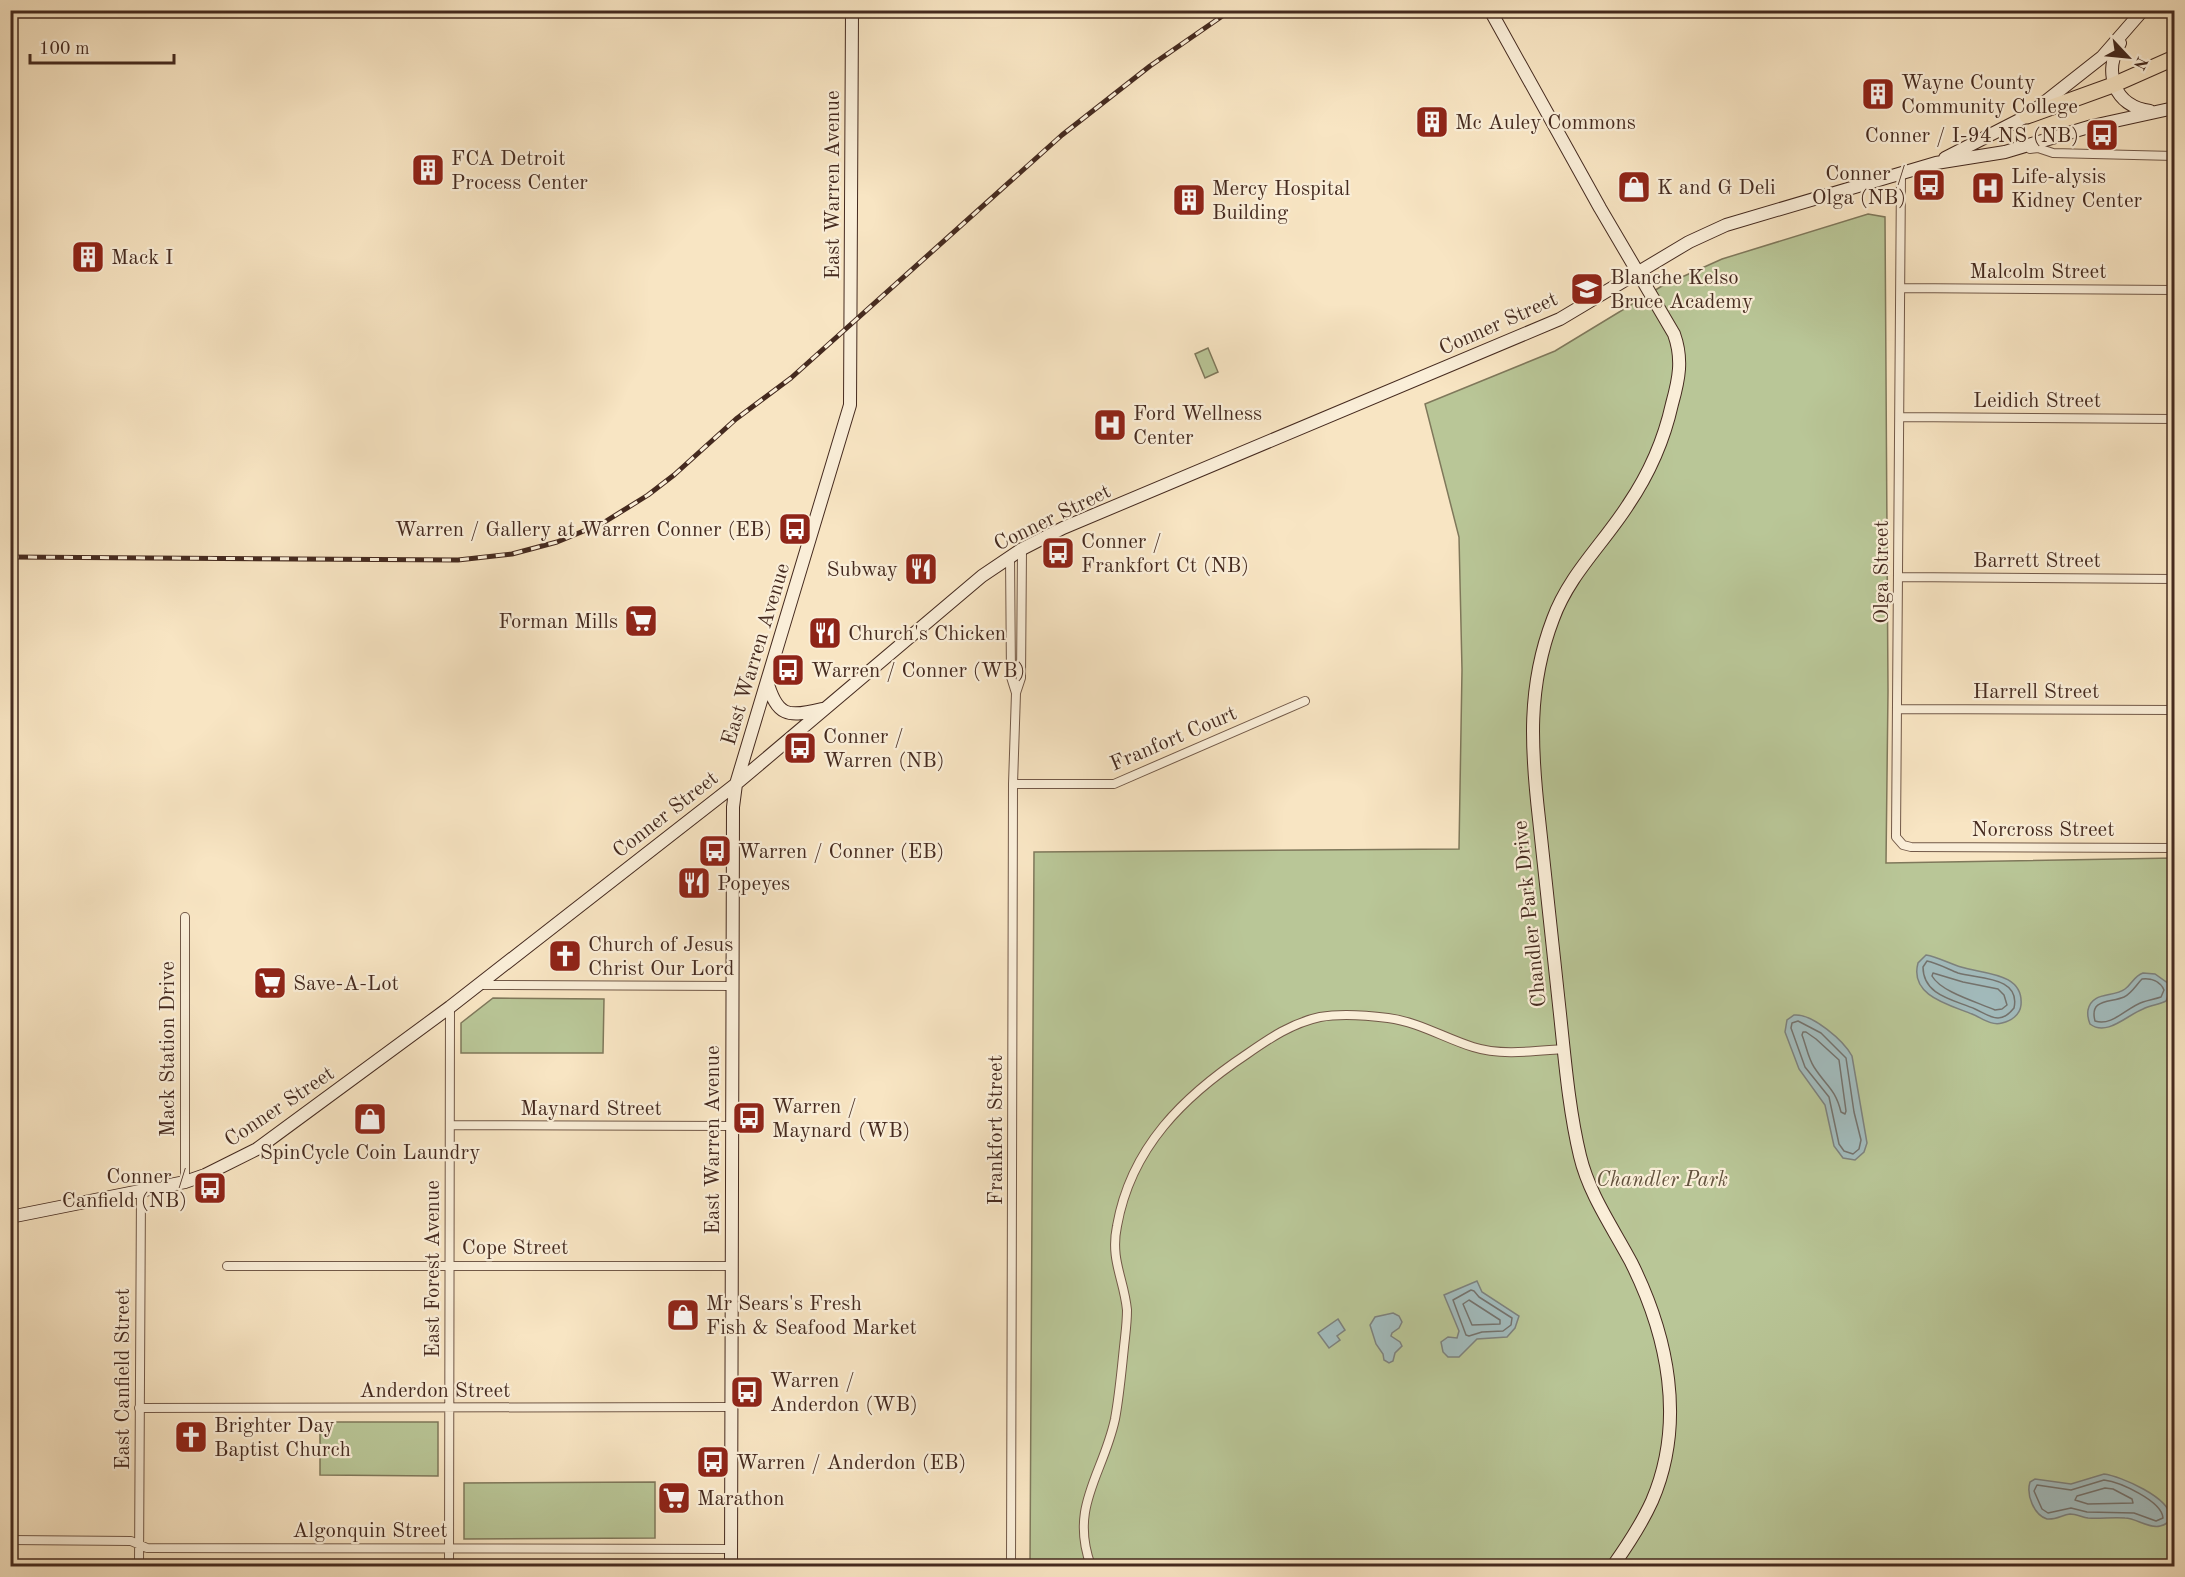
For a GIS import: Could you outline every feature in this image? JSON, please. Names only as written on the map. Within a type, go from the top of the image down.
[{"type":"highway","points":[[2027,116],[2113,85],[2175,58]]},
{"type":"main road","name":"East Warren Avenue","points":[[731,1566],[733,807],[736,784],[850,405],[852,10]]},
{"type":"main road","name":"Chandler Park Drive","points":[[1490,10],[1674,334],[1679,347],[1681,363],[1662,440],[1641,485],[1617,521],[1582,565],[1559,604],[1542,657],[1533,704],[1534,768],[1563,1049],[1580,1160],[1645,1294],[1660,1335],[1669,1384],[1669,1434],[1660,1481],[1644,1518],[1614,1565]]},
{"type":"main road","points":[[2139,15],[2114,55],[2113,85],[2121,97],[2134,107],[2155,112]]},
{"type":"main road","points":[[1936,163],[2027,116],[2102,57],[2139,15]]},
{"type":"main road","name":"Conner Street","points":[[10,1217],[185,1182],[205,1175],[257,1149],[479,985],[736,784],[982,576],[1022,549],[1063,528],[1560,320],[1689,242],[1726,225],[1936,163],[2006,152],[2082,129],[2175,108]]},
{"type":"main road","points":[[767,681],[772,699],[783,710],[803,714],[826,708]]},
{"type":"street","points":[[2006,152],[2038,148],[2053,153],[2175,156]]},
{"type":"street","name":"Olga Street","points":[[1901,174],[1896,837],[1903,845],[1911,847]]},
{"type":"street","name":"Malcolm Street","points":[[1901,288],[2175,290]]},
{"type":"street","name":"Leidich Street","points":[[1900,417],[2175,419]]},
{"type":"street","points":[[1016,693],[1021,678],[1022,549]]},
{"type":"street","points":[[1010,557],[1011,676],[1016,693]]},
{"type":"street","name":"Barrett Street","points":[[1899,577],[2175,579]]},
{"type":"street","name":"Frankfort Street","points":[[1011,1566],[1013,784],[1016,693]]},
{"type":"street","name":"Franfort Court","points":[[1013,784],[1114,784],[1305,701]]},
{"type":"street","name":"Harrell Street","points":[[1898,709],[2175,710]]},
{"type":"street","name":"Norcross Street","points":[[1911,847],[2175,848]]},
{"type":"street","name":"Mack Station Drive","points":[[185,1182],[186,917]]},
{"type":"street","points":[[479,985],[732,986]]},
{"type":"street","name":"East Forest Avenue","points":[[449,1566],[450,1007]]},
{"type":"street","points":[[1090,1566],[1084,1544],[1082,1520],[1085,1504],[1115,1418],[1127,1318],[1115,1262],[1116,1228],[1123,1198],[1139,1163],[1164,1125],[1182,1104],[1215,1075],[1273,1037],[1301,1023],[1330,1015],[1388,1018],[1412,1023],[1473,1047],[1491,1051],[1563,1049]]},
{"type":"street","name":"Maynard Street","points":[[450,1125],[732,1126]]},
{"type":"street","name":"East Canfield Street","points":[[139,1566],[141,1191]]},
{"type":"street","name":"Cope Street","points":[[227,1266],[731,1266]]},
{"type":"street","name":"Anderdon Street","points":[[139,1408],[732,1407]]},
{"type":"street","name":"Algonquin Street","points":[[10,1540],[131,1540],[147,1548],[731,1549]]},
{"type":"green space","name":"Chandler Park","points":[[1868,214],[1885,217],[1888,691],[1886,863],[2174,858],[2174,1566],[1030,1566],[1034,852],[1459,849],[1462,670],[1459,537],[1425,404],[1555,351],[1662,286],[1722,259]]},
{"type":"green space","points":[[1208,348],[1218,372],[1205,378],[1195,354]]},
{"type":"green space","points":[[493,998],[604,999],[603,1053],[461,1053],[461,1023]]},
{"type":"green space","points":[[320,1422],[438,1422],[438,1476],[320,1475]]},
{"type":"green space","points":[[655,1482],[655,1538],[464,1539],[464,1483]]},
{"type":"water","points":[[1926,955],[2009,980],[2020,994],[2019,1012],[2009,1021],[1994,1023],[1933,998],[1920,984],[1917,974],[1918,963]]},
{"type":"water","points":[[2143,973],[2155,974],[2169,984],[2170,992],[2166,1001],[2137,1012],[2110,1027],[2103,1028],[2090,1024],[2088,1010],[2094,1000],[2120,992]]},
{"type":"water","points":[[1794,1015],[1810,1018],[1827,1029],[1852,1056],[1867,1143],[1864,1152],[1855,1160],[1843,1158],[1834,1146],[1825,1105],[1799,1069],[1785,1032],[1787,1020]]},
{"type":"water","points":[[1477,1281],[1482,1292],[1519,1316],[1515,1328],[1507,1337],[1477,1339],[1459,1357],[1448,1357],[1443,1352],[1441,1342],[1448,1337],[1457,1338],[1459,1331],[1444,1295]]},
{"type":"water","points":[[1393,1313],[1399,1316],[1402,1322],[1391,1336],[1402,1346],[1395,1353],[1393,1361],[1389,1363],[1384,1360],[1376,1344],[1370,1325],[1375,1317]]},
{"type":"water","points":[[1338,1319],[1345,1330],[1337,1336],[1340,1340],[1329,1348],[1318,1333]]},
{"type":"water","points":[[2104,1474],[2144,1489],[2154,1496],[2168,1510],[2169,1521],[2156,1527],[2129,1518],[2088,1518],[2072,1514],[2047,1519],[2038,1513],[2032,1504],[2029,1487],[2030,1482],[2035,1479],[2071,1484]]},
{"type":"railway","points":[[10,557],[458,560],[512,554],[557,542],[603,523],[648,495],[674,475],[736,419],[791,378],[1062,135],[1150,66],[1231,10]]},
{"type":"place","name":"Wayne County Community College","points":[[1878,94]]},
{"type":"place","name":"Mc Auley Commons","points":[[1432,122]]},
{"type":"place","name":"Conner / I-94 NS (NB)","points":[[2102,135]]},
{"type":"place","name":"FCA Detroit Process Center","points":[[428,170]]},
{"type":"place","name":"Conner / Olga (NB)","points":[[1929,185]]},
{"type":"place","name":"K and G Deli","points":[[1634,187]]},
{"type":"place","name":"Life-alysis Kidney Center","points":[[1988,188]]},
{"type":"place","name":"Mercy Hospital Building","points":[[1189,200]]},
{"type":"place","name":"Mack I","points":[[88,257]]},
{"type":"place","name":"Blanche Kelso Bruce Academy","points":[[1587,289]]},
{"type":"place","name":"Ford Wellness Center","points":[[1110,425]]},
{"type":"place","name":"Warren / Gallery at Warren Conner (EB)","points":[[795,529]]},
{"type":"place","name":"Conner / Frankfort Ct (NB)","points":[[1058,553]]},
{"type":"place","name":"Subway","points":[[921,569]]},
{"type":"place","name":"Forman Mills","points":[[641,621]]},
{"type":"place","name":"Church's Chicken","points":[[825,633]]},
{"type":"place","name":"Warren / Conner (WB)","points":[[788,670]]},
{"type":"place","name":"Conner / Warren (NB)","points":[[800,748]]},
{"type":"place","name":"Warren / Conner (EB)","points":[[715,851]]},
{"type":"place","name":"Popeyes","points":[[694,883]]},
{"type":"place","name":"Church of Jesus Christ Our Lord","points":[[565,956]]},
{"type":"place","name":"Save-A-Lot","points":[[270,983]]},
{"type":"place","name":"Warren / Maynard (WB)","points":[[749,1118]]},
{"type":"place","name":"SpinCycle Coin Laundry","points":[[370,1119]]},
{"type":"place","name":"Conner / Canfield (NB)","points":[[210,1188]]},
{"type":"place","name":"Mr Sears's Fresh Fish & Seafood Market","points":[[683,1315]]},
{"type":"place","name":"Warren / Anderdon (WB)","points":[[747,1392]]},
{"type":"place","name":"Brighter Day Baptist Church","points":[[191,1437]]},
{"type":"place","name":"Warren / Anderdon (EB)","points":[[713,1462]]},
{"type":"place","name":"Marathon","points":[[674,1498]]}]
